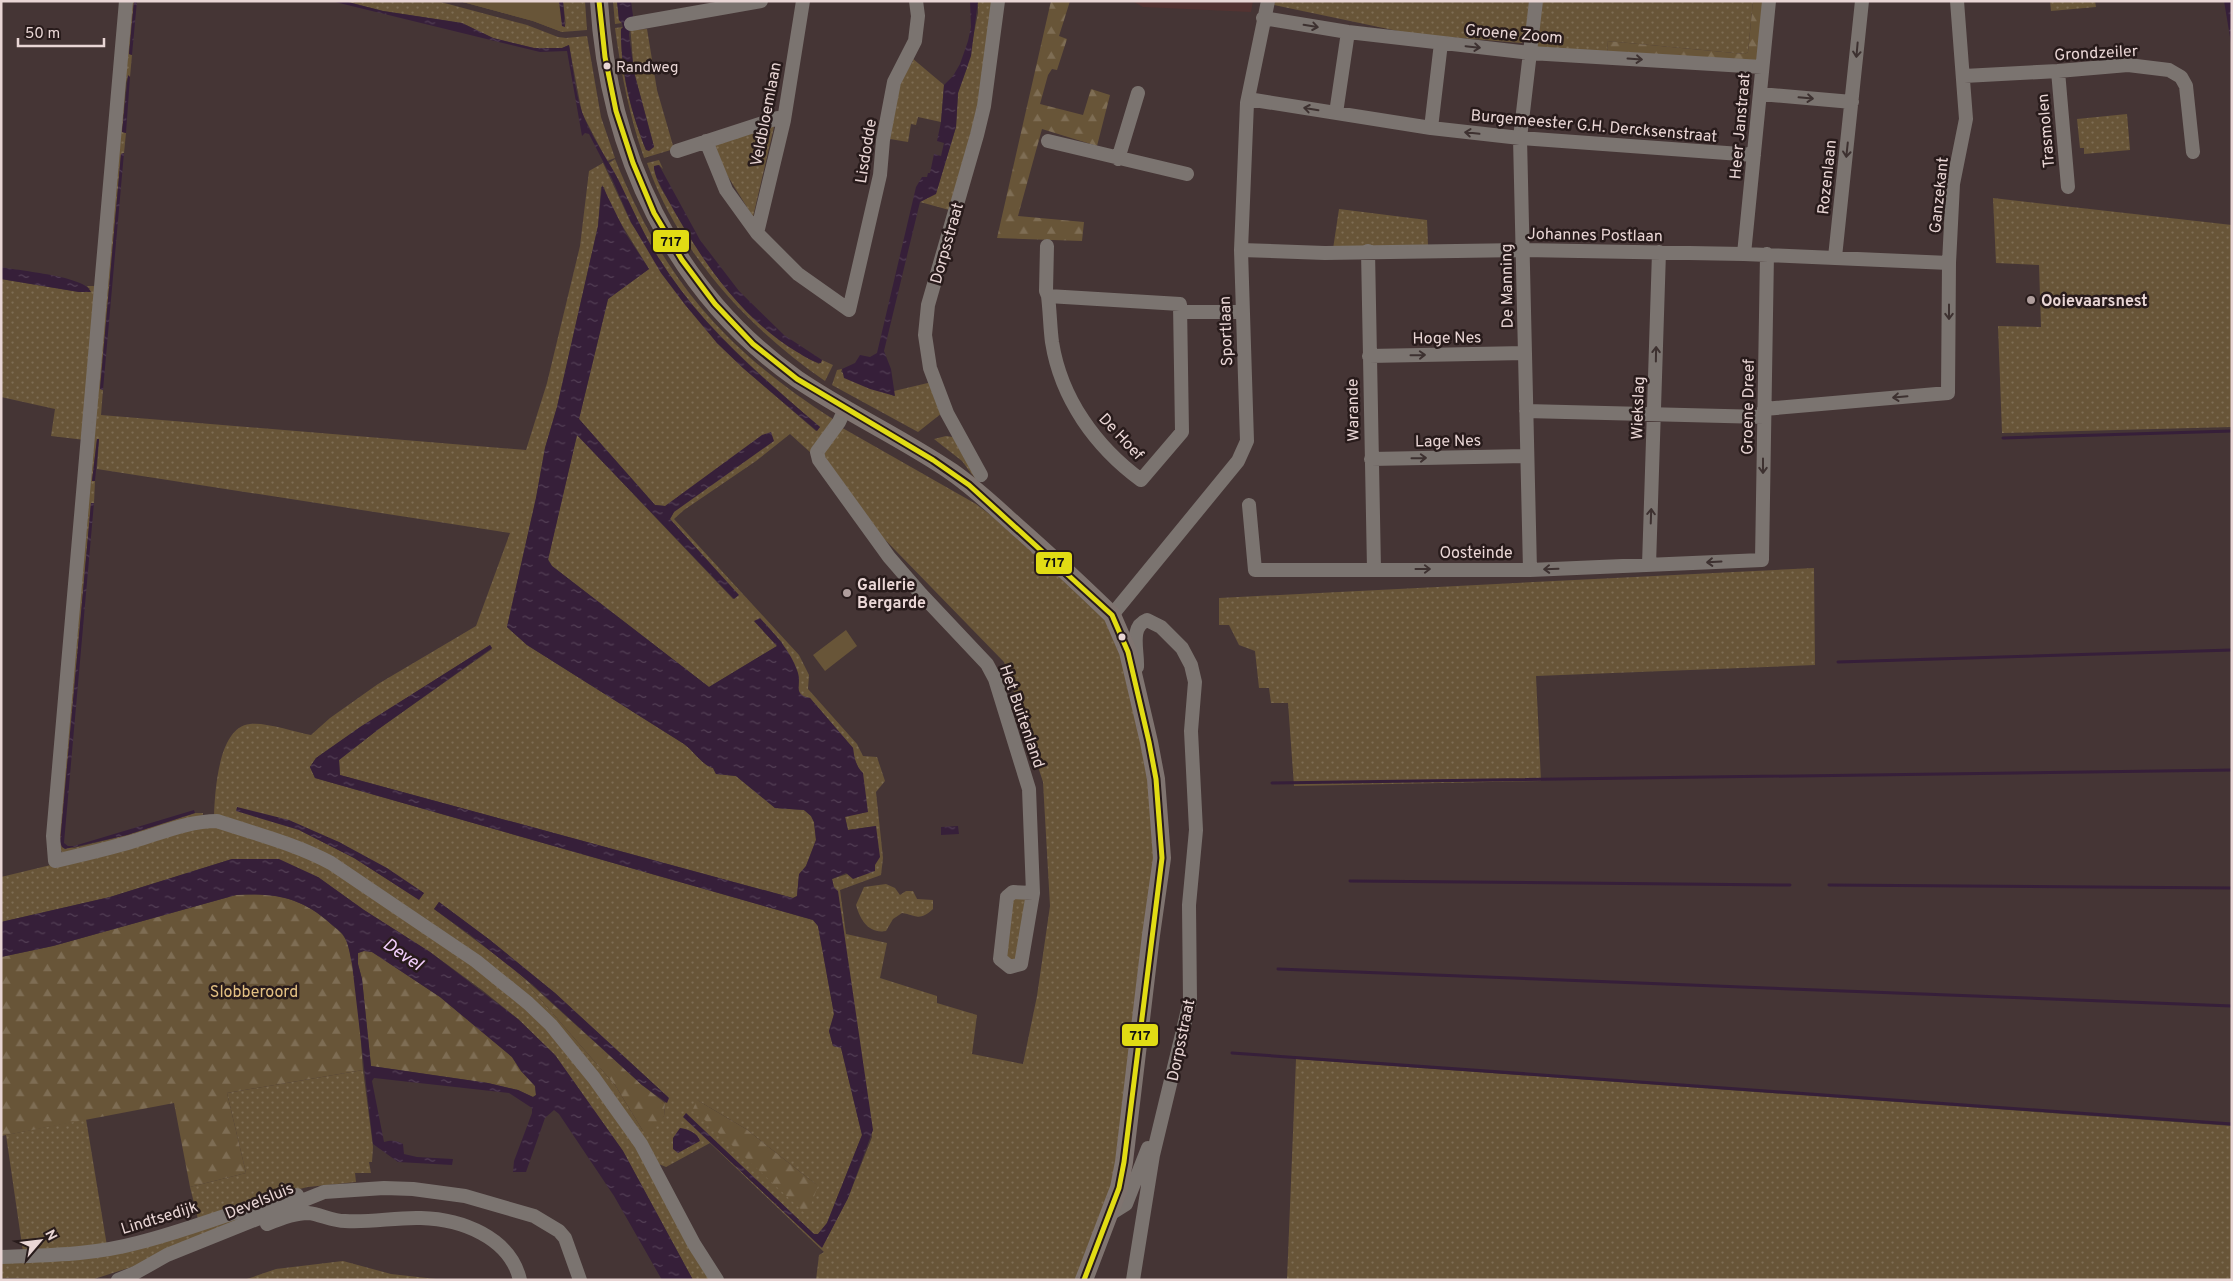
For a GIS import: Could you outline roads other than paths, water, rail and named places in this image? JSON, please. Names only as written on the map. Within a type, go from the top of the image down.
[{"type":"main road","points":[[599,1],[604,54],[619,125],[642,189],[674,249],[703,290],[733,324],[796,378],[845,409]]},
{"type":"main road","name":"Dorpsstraat","points":[[845,409],[940,464],[980,494],[1112,615],[1123,637],[1136,686],[1156,779],[1162,858],[1124,1162],[1110,1214],[1084,1280]]},
{"type":"street","points":[[126,1],[53,836],[55,861],[208,821],[287,843],[331,863],[476,961],[528,1003],[551,1025],[590,1071],[641,1144],[694,1244],[718,1280]]},
{"type":"street","points":[[631,24],[761,1]]},
{"type":"street","name":"Veldbloemlaan","points":[[757,234],[784,120],[803,1]]},
{"type":"street","name":"Lisdodde","points":[[757,234],[798,274],[849,310],[880,175],[883,140],[894,82],[915,41],[918,16],[916,1]]},
{"type":"street","name":"Dorpsstraat","points":[[981,475],[947,413],[930,368],[925,335],[928,305],[984,106],[998,1]]},
{"type":"street","name":"Sportlaan","points":[[1112,615],[1238,461],[1246,441],[1241,250],[1248,99],[1268,1]]},
{"type":"street","name":"De Manning","points":[[1530,570],[1520,138],[1536,1]]},
{"type":"street","name":"Heer Janstraat","points":[[1744,254],[1769,1]]},
{"type":"street","name":"Rozenlaan","points":[[1835,257],[1862,1]]},
{"type":"street","name":"Ganzekant","points":[[1764,413],[1948,393],[1949,264],[1953,184],[1966,119],[1957,1]]},
{"type":"street","name":"Groene Zoom","points":[[1263,18],[1348,32],[1530,53],[1762,67]]},
{"type":"street","points":[[1336,113],[1348,32]]},
{"type":"street","points":[[1431,128],[1441,43]]},
{"type":"street","name":"Grondzeiler","points":[[1964,76],[2058,71],[2128,64],[2169,70],[2181,77],[2186,86],[2193,152]]},
{"type":"street","name":"Trasmolen","points":[[2058,71],[2068,187]]},
{"type":"street","points":[[1118,159],[1138,92]]},
{"type":"street","points":[[1760,94],[1852,102]]},
{"type":"street","name":"Burgemeester G.H. Dercksenstraat","points":[[1248,99],[1431,128],[1520,138],[1754,156]]},
{"type":"street","points":[[676,151],[778,118],[784,120]]},
{"type":"street","points":[[706,141],[726,190],[757,234]]},
{"type":"street","points":[[1048,141],[1187,174]]},
{"type":"street","name":"De Hoef","points":[[1047,246],[1046,291],[1053,344],[1065,385],[1075,408],[1090,431],[1120,464],[1141,480],[1182,432],[1180,312]]},
{"type":"street","name":"Johannes Postlaan","points":[[1241,250],[1325,253],[1522,250],[1767,254],[1949,264]]},
{"type":"street","name":"Warande","points":[[1368,251],[1374,569]]},
{"type":"street","name":"Wiekslag","points":[[1649,565],[1659,252]]},
{"type":"street","name":"Groene Dreef","points":[[1762,560],[1767,254]]},
{"type":"street","points":[[1048,296],[1180,304],[1180,312],[1242,312]]},
{"type":"street","name":"Hoge Nes","points":[[1369,356],[1525,353]]},
{"type":"street","name":"Het Buitenland","points":[[845,409],[839,422],[818,449],[818,456],[890,557],[920,594],[992,670],[1029,789],[1033,894],[1021,964],[1010,966],[1000,959],[1007,898],[1013,892],[1033,894]]},
{"type":"street","points":[[1526,411],[1764,413]]},
{"type":"street","name":"Lage Nes","points":[[1371,459],[1527,456]]},
{"type":"street","name":"Oosteinde","points":[[1249,504],[1255,570],[1530,570],[1762,560]]},
{"type":"street","name":"Dorpsstraat","points":[[1133,1280],[1158,1130],[1190,1001],[1188,905],[1196,830],[1195,775],[1191,731],[1195,682],[1191,665],[1182,648],[1161,627],[1147,620],[1141,622],[1137,627],[1136,686]]},
{"type":"street","name":"Dorpsstraat","points":[[1110,1214],[1126,1204],[1149,1147],[1158,1130]]},
{"type":"street","name":"Develsluis","points":[[216,1237],[235,1227],[324,1192],[414,1188],[465,1196],[534,1216],[559,1231],[565,1238],[580,1280]]},
{"type":"street","name":"Lindtsedijk","points":[[1,1257],[98,1252],[138,1243],[270,1202],[324,1192]]},
{"type":"street","name":"Develsluis","points":[[216,1237],[234,1236],[277,1220],[307,1213],[343,1222],[434,1219],[480,1231],[493,1240],[512,1259],[518,1268],[520,1280]]},
{"type":"street","points":[[118,1280],[135,1274],[167,1255],[216,1237]]},
{"type":"water","points":[[134,1],[137,1],[132,55],[129,54]]},
{"type":"water","points":[[331,1],[344,1],[383,11],[462,23],[493,38],[534,48],[562,48],[569,45],[578,96],[585,121],[618,179],[652,248],[675,282],[712,327],[753,369],[820,427],[817,431],[743,368],[717,343],[661,273],[631,222],[589,134],[585,133],[582,136],[567,51],[540,52]]},
{"type":"water","points":[[559,1],[563,1],[565,27],[562,26]]},
{"type":"water","points":[[617,1],[631,1],[633,16],[630,22],[629,35],[634,72],[654,147],[649,151],[646,150],[631,106],[622,60],[621,29],[623,27],[619,20]]},
{"type":"water","points":[[970,1],[978,1],[971,56],[958,93],[956,127],[936,194],[920,202],[884,351],[891,369],[895,396],[870,389],[844,378],[842,369],[855,363],[860,355],[870,357],[877,353],[916,187],[922,177],[927,177],[928,173],[930,173],[934,154],[941,156],[944,143],[937,141],[941,122],[944,85],[953,76],[960,64],[968,41],[971,27]]},
{"type":"water","points":[[2224,1],[2231,1],[2232,6],[2232,49]]},
{"type":"water","points":[[128,75],[130,77],[126,133],[122,132]]},
{"type":"water","points":[[124,153],[103,390],[100,389],[121,154]]},
{"type":"water","points":[[659,165],[700,240],[739,291],[784,335],[822,360],[821,363],[815,362],[797,352],[776,338],[739,304],[723,285],[693,243],[668,200],[655,173],[654,166]]},
{"type":"water","points":[[602,185],[626,234],[649,269],[608,299],[579,419],[655,505],[665,506],[762,435],[771,432],[774,441],[674,512],[670,519],[739,595],[734,599],[577,435],[548,560],[552,566],[709,687],[777,646],[754,621],[760,618],[786,649],[794,663],[799,675],[799,691],[801,694],[810,698],[853,748],[857,765],[863,773],[868,812],[845,817],[848,830],[876,826],[880,857],[875,865],[875,871],[853,879],[846,873],[832,879],[834,887],[838,891],[873,1130],[848,1198],[822,1248],[683,1117],[686,1113],[814,1234],[818,1234],[827,1223],[862,1135],[841,1048],[833,1046],[829,1031],[834,1014],[818,926],[813,920],[315,778],[310,767],[316,758],[360,727],[490,645],[492,648],[380,728],[339,760],[340,775],[793,898],[797,896],[799,874],[806,866],[816,840],[814,822],[811,816],[804,810],[775,808],[736,776],[716,774],[713,768],[705,764],[684,744],[527,645],[507,627],[536,498],[545,448],[557,407],[598,226]]},
{"type":"water","points":[[1,267],[65,278],[86,286],[91,292],[79,292],[1,279]]},
{"type":"water","points":[[97,439],[99,439],[95,481],[92,481]]},
{"type":"water","points":[[91,503],[94,503],[64,843],[68,846],[74,846],[194,810],[195,813],[127,835],[65,849],[60,842]]},
{"type":"water","points":[[237,807],[289,820],[339,842],[387,868],[424,893],[419,900],[354,858],[299,830],[236,811]]},
{"type":"water","points":[[958,826],[959,834],[941,835],[941,827]]},
{"type":"water","name":"Devel","points":[[232,859],[279,859],[318,877],[364,910],[430,952],[518,1019],[555,1055],[623,1151],[693,1280],[662,1280],[614,1196],[559,1114],[554,1110],[545,1118],[526,1172],[513,1172],[514,1161],[532,1113],[532,1108],[509,1093],[374,1078],[372,1081],[384,1142],[394,1141],[403,1144],[404,1154],[417,1157],[453,1159],[452,1165],[398,1162],[373,1144],[348,944],[344,936],[337,929],[320,915],[298,902],[275,896],[236,895],[53,946],[1,957],[1,922],[110,897]],"holes":[[[364,951],[372,952],[440,997],[512,1057],[521,1071],[535,1086],[536,1095],[533,1097],[518,1090],[488,1083],[371,1066],[358,953]]]},
{"type":"water","points":[[439,902],[490,940],[555,993],[669,1098],[667,1103],[642,1085],[533,985],[434,909]]},
{"type":"water","points":[[680,1128],[692,1132],[700,1141],[678,1153],[673,1149],[673,1138]]},
{"type":"waterway","points":[[2003,438],[2232,431]]},
{"type":"waterway","points":[[1838,662],[2232,650]]},
{"type":"waterway","points":[[1272,783],[2232,770]]},
{"type":"waterway","points":[[1350,881],[1790,885]]},
{"type":"waterway","points":[[1829,885],[2232,888]]},
{"type":"waterway","points":[[1278,969],[2232,1006]]},
{"type":"waterway","points":[[1232,1053],[2232,1124]]},
{"type":"place","name":"Randweg","points":[[607,66]]},
{"type":"place","name":"Ooievaarsnest","points":[[2031,300]]},
{"type":"place","name":"Gallerie Bergarde","points":[[847,593]]},
{"type":"park label","name":"Slobberoord","points":[[254,991]]}]
